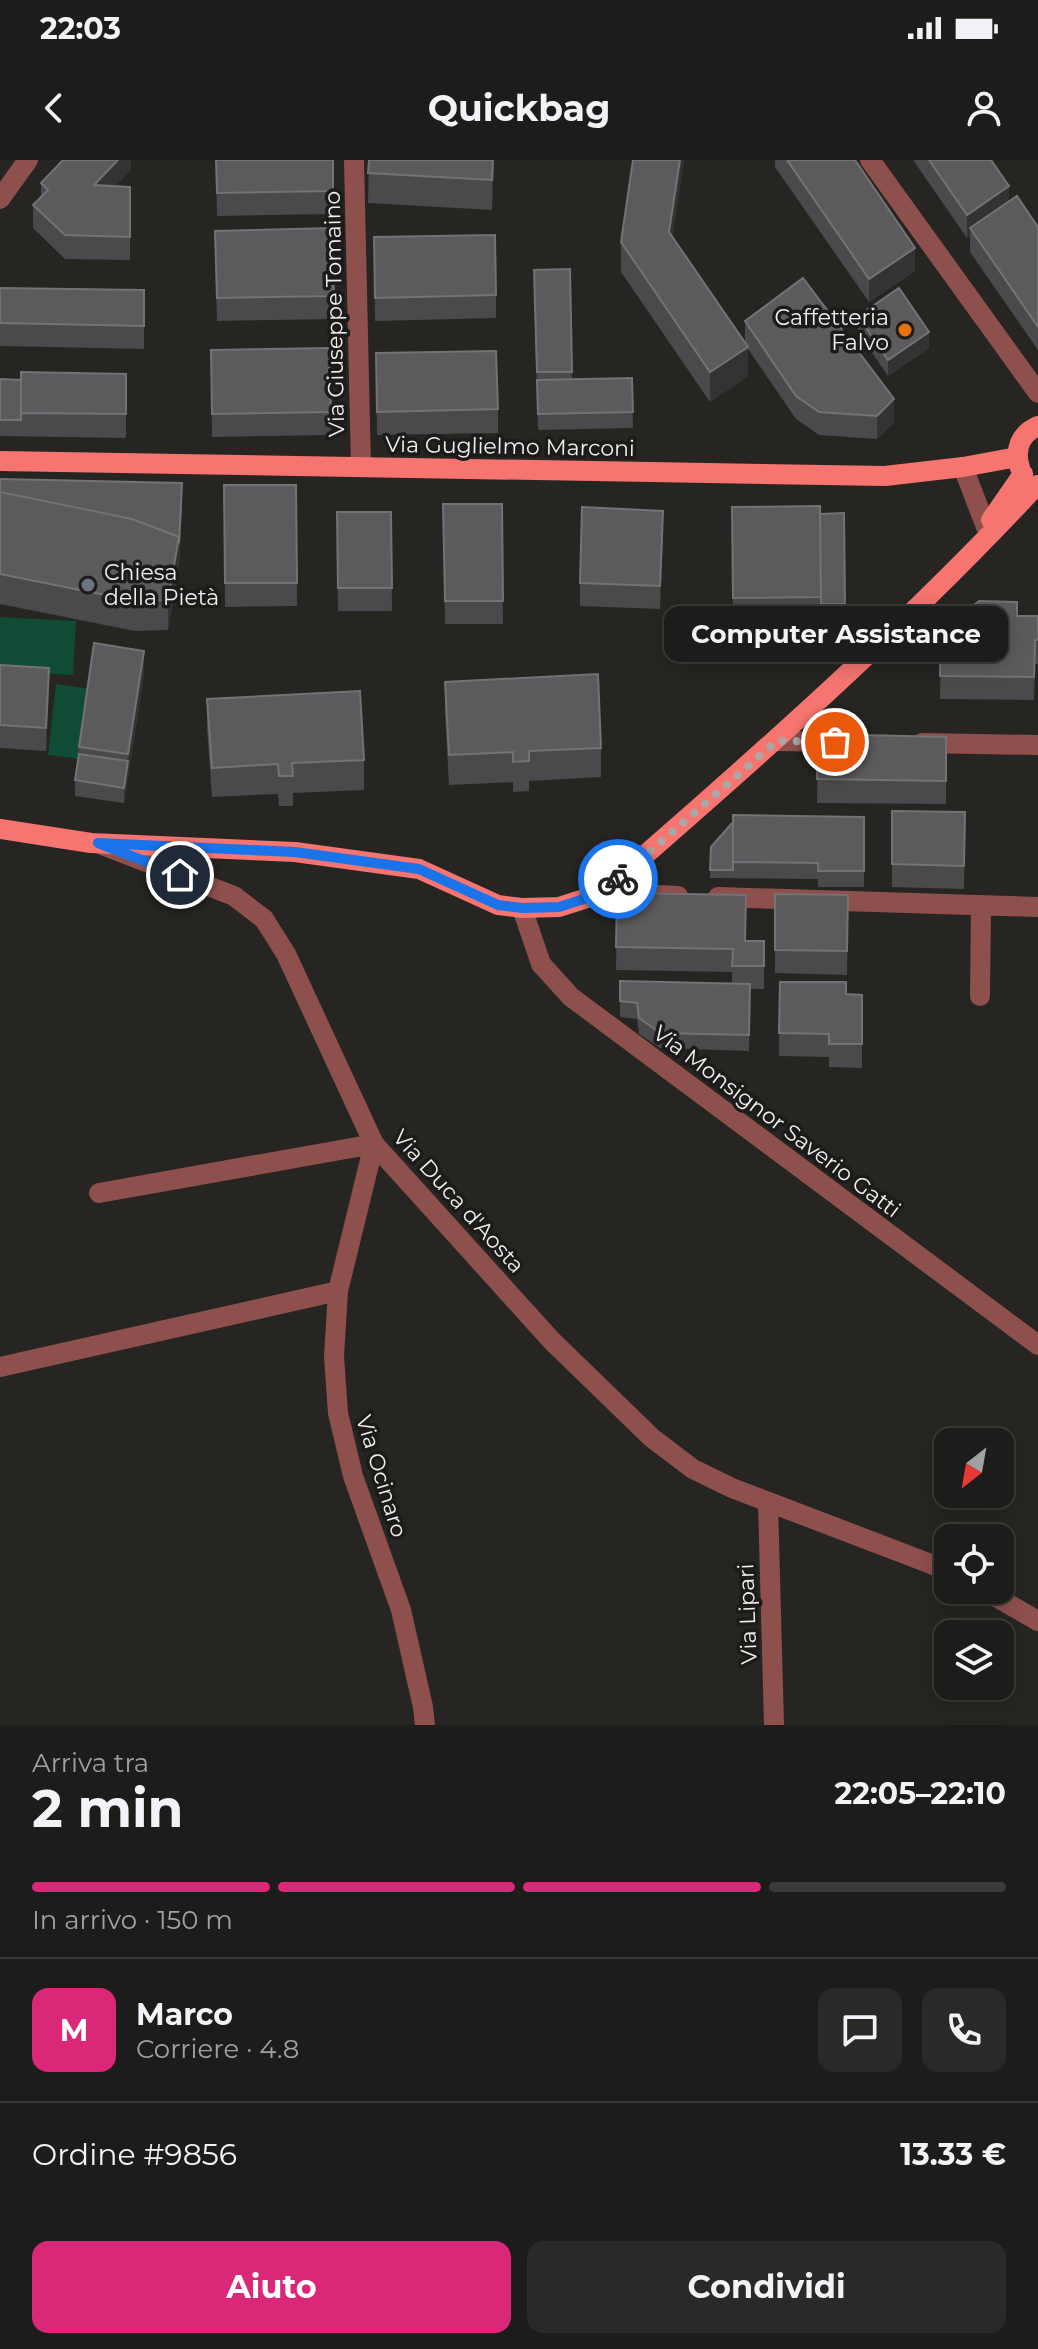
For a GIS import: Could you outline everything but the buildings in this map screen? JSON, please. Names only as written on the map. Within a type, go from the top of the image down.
[{"type":"main road","points":[[1029,475],[1021,440],[1035,427]]},
{"type":"main road","name":"Via Guglielmo Marconi","points":[[0,461],[885,476],[963,467],[1029,475]]},
{"type":"main road","points":[[955,572],[986,527],[1029,475]]},
{"type":"main road","points":[[98,843],[295,852],[419,869],[498,905],[522,908],[559,907],[587,898],[614,882],[777,741],[955,572],[1029,475]]},
{"type":"main road","name":"Via Duca d'Aosta","points":[[0,829],[98,843]]},
{"type":"street","points":[[0,199],[28,160]]},
{"type":"street","name":"Via Giuseppe Tomaino","points":[[354,160],[361,467]]},
{"type":"street","points":[[870,160],[1036,391],[1035,427]]},
{"type":"street","points":[[963,467],[986,527]]},
{"type":"street","points":[[777,741],[869,742]]},
{"type":"street","points":[[900,743],[1038,745]]},
{"type":"street","name":"Via Duca d'Aosta","points":[[98,843],[234,896],[264,919],[286,954],[374,1144],[552,1341],[652,1438],[693,1469],[768,1502],[934,1565]]},
{"type":"street","points":[[614,882],[657,895],[1038,907]]},
{"type":"street","points":[[980,996],[981,905]]},
{"type":"street","name":"Via Monsignor Saverio Gatti","points":[[522,908],[541,964],[571,997],[1038,1345]]},
{"type":"street","points":[[99,1193],[374,1144]]},
{"type":"street","name":"Via Ocinaro","points":[[374,1144],[338,1291],[334,1356],[338,1413],[353,1476],[401,1610],[425,1725]]},
{"type":"street","points":[[0,1367],[338,1291]]},
{"type":"street","name":"Via Lipari","points":[[768,1502],[774,1725]]},
{"type":"street","points":[[1008,1604],[1038,1621]]},
{"type":"green space","points":[[0,617],[76,621],[73,675],[0,671]]},
{"type":"green space","points":[[56,684],[91,689],[80,759],[48,755]]},
{"type":"way so far","points":[[618,879],[777,741],[835,742]]},
{"type":"place","name":"Caffetteria Falvo","points":[[905,330]]},
{"type":"place","name":"Chiesa della Pietà","points":[[88,585]]},
{"type":"place","name":"Computer Assistance","points":[[835,742]]},
{"type":"route","points":[[180,875],[98,843],[295,852],[419,869],[498,905],[522,908],[559,907],[587,898],[618,879]]}]
